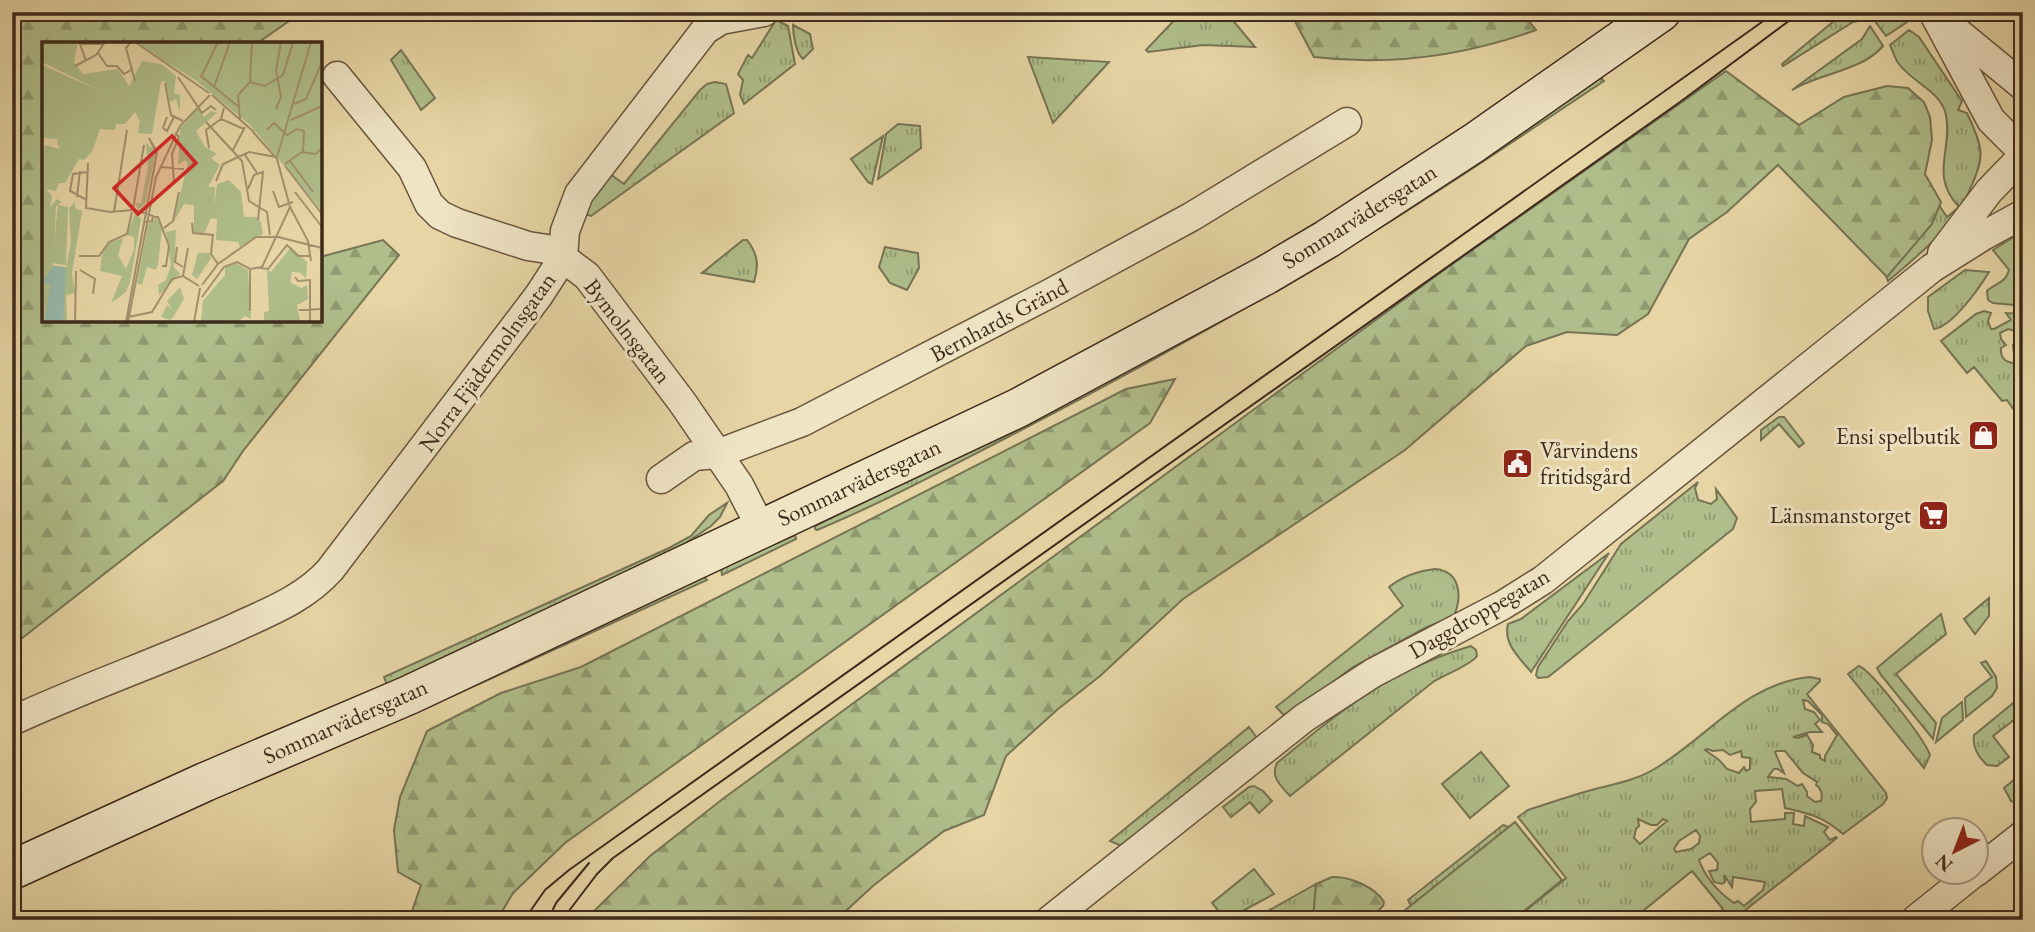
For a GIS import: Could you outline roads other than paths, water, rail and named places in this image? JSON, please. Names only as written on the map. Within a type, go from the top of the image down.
[{"type":"street","name":"Norra Fjädermolnsgatan","points":[[12,721],[169,656],[304,594],[330,570],[519,322],[563,258],[565,231],[579,194],[705,30],[721,20],[764,12]]},
{"type":"street","name":"Sommarvädersgatan","points":[[12,870],[205,782],[409,695],[1018,408],[1266,275],[1326,239],[1475,144],[1661,12]]},
{"type":"street","points":[[1933,13],[2023,86]]},
{"type":"street","points":[[1933,13],[1991,120],[2020,154]]},
{"type":"street","name":"Bymolnsgatan","points":[[338,76],[412,168],[429,204],[440,215],[457,223],[547,250],[587,276],[682,401],[717,454]]},
{"type":"street","name":"Bernhards Gränd","points":[[717,454],[802,422],[1049,294],[1191,217],[1347,122]]},
{"type":"street","name":"Daggdroppegatan","points":[[1932,268],[2020,154]]},
{"type":"street","name":"Daggdroppegatan","points":[[1050,920],[1304,718],[1373,673],[1495,609],[1543,580],[1932,268],[2023,214]]},
{"type":"street","points":[[661,480],[694,456],[717,454],[739,485],[761,528]]},
{"type":"street","points":[[1990,860],[2023,835]]},
{"type":"street","points":[[1915,920],[1958,886]]},
{"type":"tram line","points":[[524,920],[545,890],[569,870],[1776,12]]},
{"type":"tram line","points":[[562,920],[597,874],[613,858],[1680,102],[1801,12]]},
{"type":"tram line","points":[[548,920],[556,903],[589,863]]},
{"type":"place","name":"Ensi spelbutik","points":[[1983,436]]},
{"type":"place","name":"Vårvindens fritidsgård","points":[[1517,463]]},
{"type":"place","name":"Länsmanstorget","points":[[1934,515]]}]
